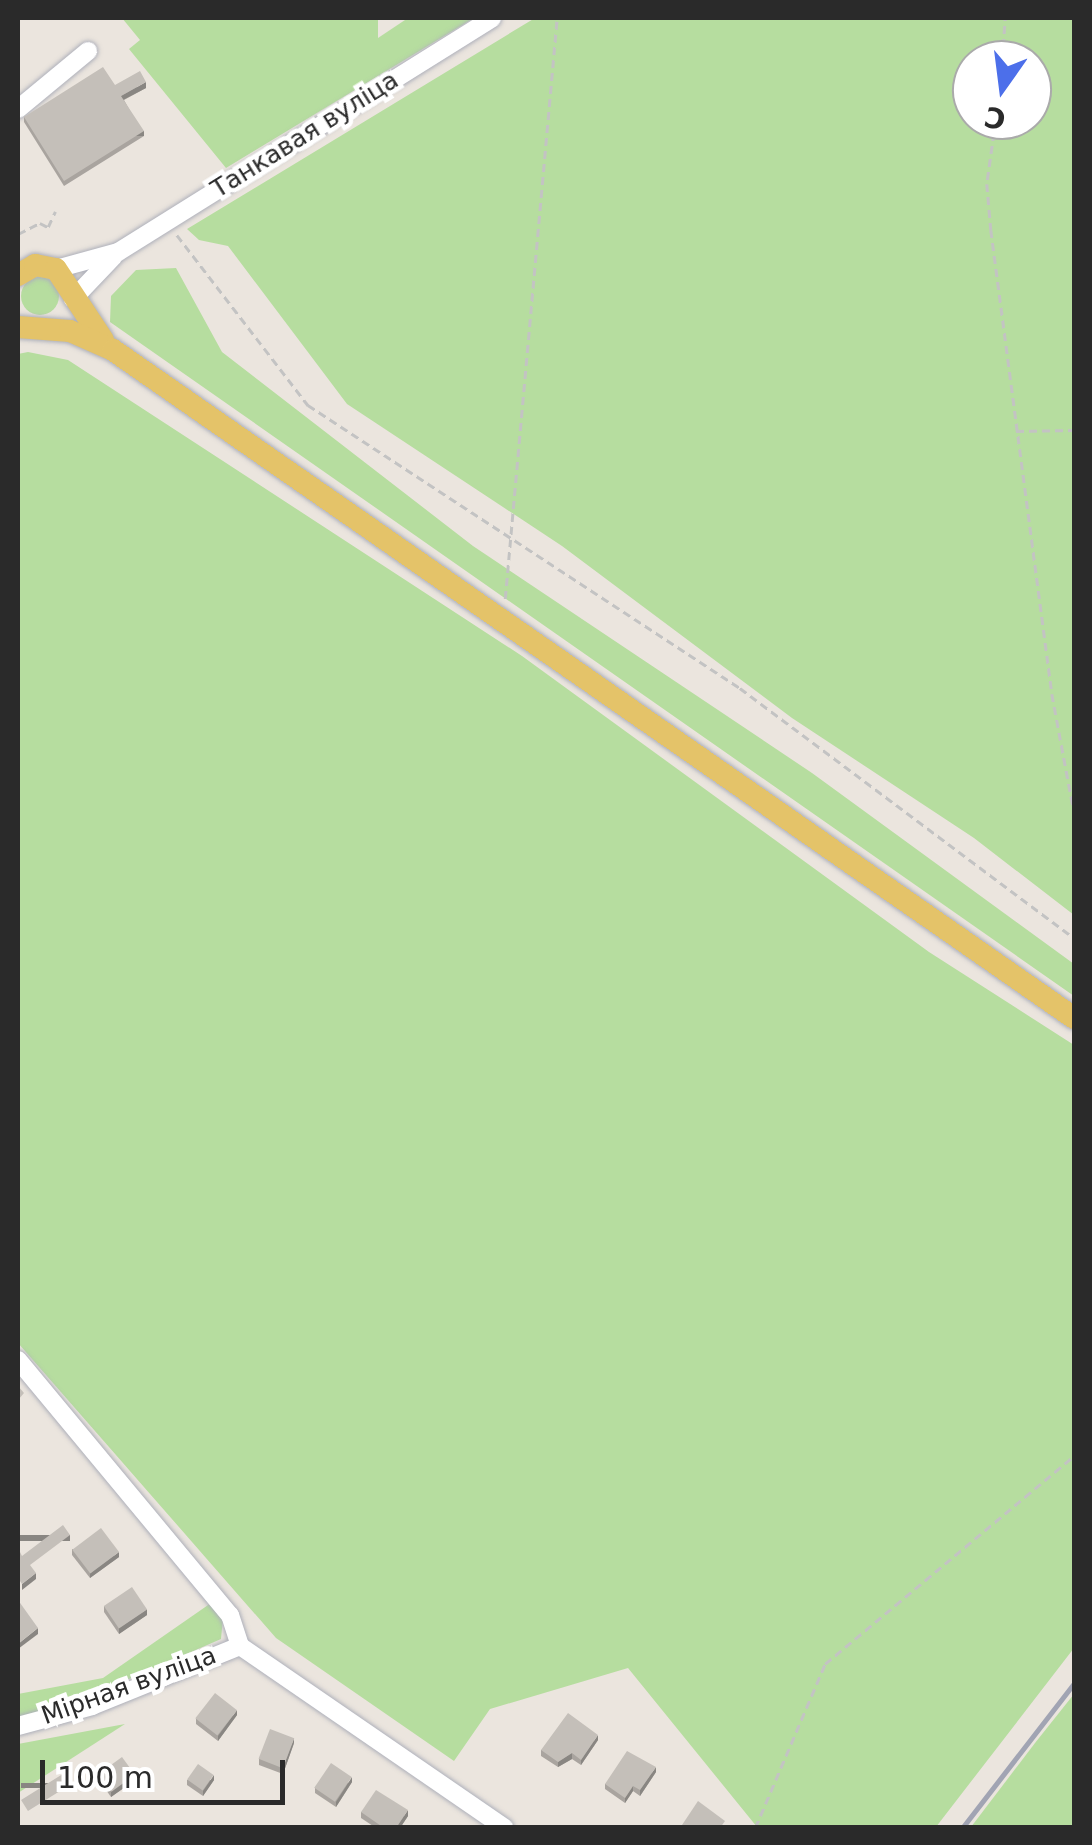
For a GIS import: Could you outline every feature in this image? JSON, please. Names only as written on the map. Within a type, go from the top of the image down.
[{"type":"main road","points":[[32,267],[72,299],[113,350]]},
{"type":"main road","points":[[29,328],[58,323],[72,299]]},
{"type":"main road","points":[[18,318],[29,328],[70,331],[113,350],[1074,1018]]},
{"type":"street","name":"Танкавая вуліца","points":[[72,299],[118,252],[492,18]]},
{"type":"street","points":[[18,109],[88,51]]},
{"type":"street","name":"Танкавая вуліца","points":[[32,267],[118,252]]},
{"type":"street","points":[[18,1360],[230,1615],[240,1646],[505,1828]]},
{"type":"street","name":"Мірная вуліца","points":[[18,1726],[92,1706],[240,1646]]},
{"type":"path","points":[[504,620],[508,532],[557,18]]},
{"type":"path","points":[[993,140],[987,184],[1016,431],[1030,484],[1049,670],[1074,812]]},
{"type":"path","points":[[18,234],[40,223],[48,227],[55,212]]},
{"type":"path","points":[[168,223],[308,404],[740,688],[1074,938]]},
{"type":"path","points":[[1016,431],[1074,430]]},
{"type":"path","points":[[755,1828],[826,1664],[1074,1456]]},
{"type":"green space","points":[[122,18],[378,18],[378,38],[408,18],[474,18],[226,168],[129,49],[140,40]]},
{"type":"green space","points":[[535,18],[1074,18],[1074,915],[974,838],[792,718],[562,546],[347,404],[228,246],[199,240],[187,229]]},
{"type":"green space","points":[[176,268],[222,352],[473,546],[812,773],[1074,964],[1074,996],[110,322],[111,296],[136,270]]},
{"type":"green space","points":[[40,277],[53,283],[59,296],[53,309],[40,315],[27,309],[21,296],[27,283]]},
{"type":"green space","points":[[28,352],[68,360],[522,656],[929,952],[1074,1045],[1074,1648],[936,1827],[757,1827],[628,1668],[490,1709],[454,1761],[276,1638],[18,1343],[18,354]]},
{"type":"green space","points":[[211,1603],[223,1618],[221,1639],[76,1702],[18,1718],[18,1694],[103,1678]]},
{"type":"green space","points":[[1074,1694],[1074,1827],[971,1827],[1035,1743]]},
{"type":"green space","points":[[125,1724],[18,1793],[18,1744]]},
{"type":"building","points":[[103,67],[115,85],[140,71],[146,82],[121,96],[144,131],[64,181],[24,117]]},
{"type":"building","points":[[63,1525],[70,1535],[30,1565],[36,1573],[22,1584],[18,1578],[18,1548],[22,1556]]},
{"type":"building","points":[[101,1528],[119,1552],[90,1574],[72,1550]]},
{"type":"building","points":[[132,1587],[147,1609],[119,1628],[104,1606]]},
{"type":"building","points":[[18,1600],[38,1628],[18,1644]]},
{"type":"building","points":[[215,1693],[237,1710],[217,1735],[195,1718]]},
{"type":"building","points":[[568,1713],[598,1735],[581,1760],[572,1753],[558,1762],[541,1750]]},
{"type":"building","points":[[270,1729],[294,1738],[283,1768],[259,1759]]},
{"type":"building","points":[[627,1751],[656,1767],[640,1790],[633,1786],[625,1798],[605,1784]]},
{"type":"building","points":[[122,1757],[135,1775],[111,1792],[99,1774]]},
{"type":"building","points":[[331,1763],[352,1777],[335,1802],[314,1788]]},
{"type":"building","points":[[198,1764],[214,1775],[203,1790],[187,1780]]},
{"type":"building","points":[[66,1772],[73,1783],[28,1811],[21,1800]]},
{"type":"building","points":[[376,1790],[408,1810],[396,1828],[384,1828],[361,1812]]},
{"type":"building","points":[[698,1801],[725,1821],[720,1828],[682,1825]]},
{"type":"railway","points":[[962,1828],[1074,1683]]}]
